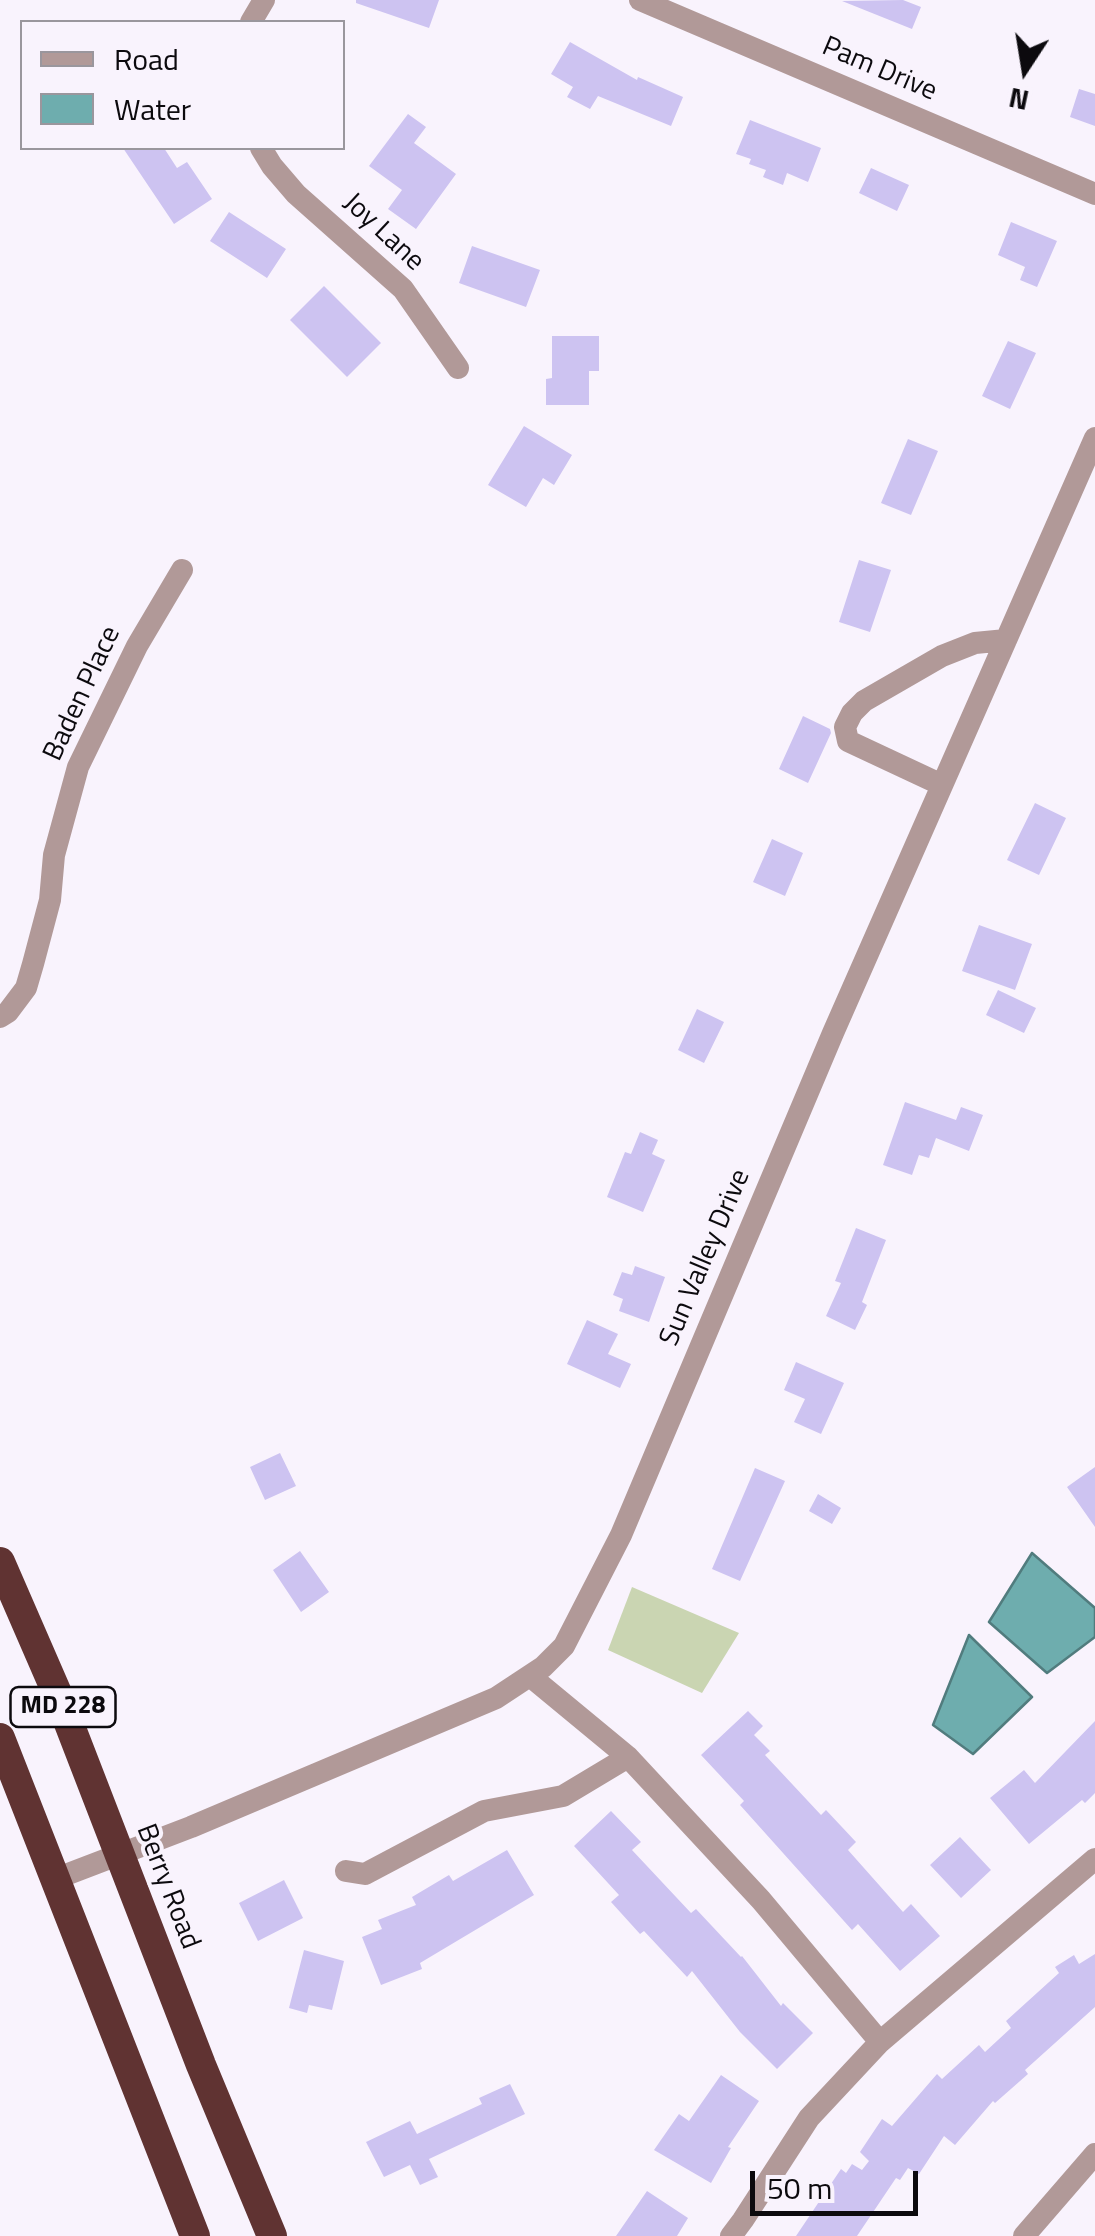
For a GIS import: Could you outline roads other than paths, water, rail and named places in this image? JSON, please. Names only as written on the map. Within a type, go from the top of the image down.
[{"type":"highway","name":"Berry Road","points":[[0,1562],[60,1700],[272,2236]]},
{"type":"highway","name":"MD 228","points":[[0,1738],[195,2236]]},
{"type":"street","name":"Pam Drive","points":[[640,0],[1095,194]]},
{"type":"street","name":"Joy Lane","points":[[263,150],[296,194],[403,289],[458,368]]},
{"type":"street","name":"Sun Valley Drive","points":[[55,1879],[209,1820],[496,1698],[543,1668],[564,1646],[621,1535],[833,1033],[1095,438]]},
{"type":"street","name":"Baden Place","points":[[0,1018],[26,988],[34,964],[50,900],[54,855],[78,767],[137,646],[182,570]]},
{"type":"street","points":[[942,785],[848,740],[844,727],[864,701],[942,656],[974,643],[1006,640]]},
{"type":"street","points":[[530,1676],[628,1757],[762,1900],[880,2042]]},
{"type":"street","points":[[346,1872],[365,1874],[484,1810],[563,1796],[628,1757]]},
{"type":"street","points":[[731,2236],[810,2118],[880,2042],[1095,1859]]},
{"type":"street","points":[[1024,2236],[1095,2154]]},
{"type":"water","points":[[1032,1553],[1095,1608],[1095,1637],[1047,1673],[989,1622]]},
{"type":"water","points":[[969,1635],[1032,1697],[973,1754],[933,1725]]}]
